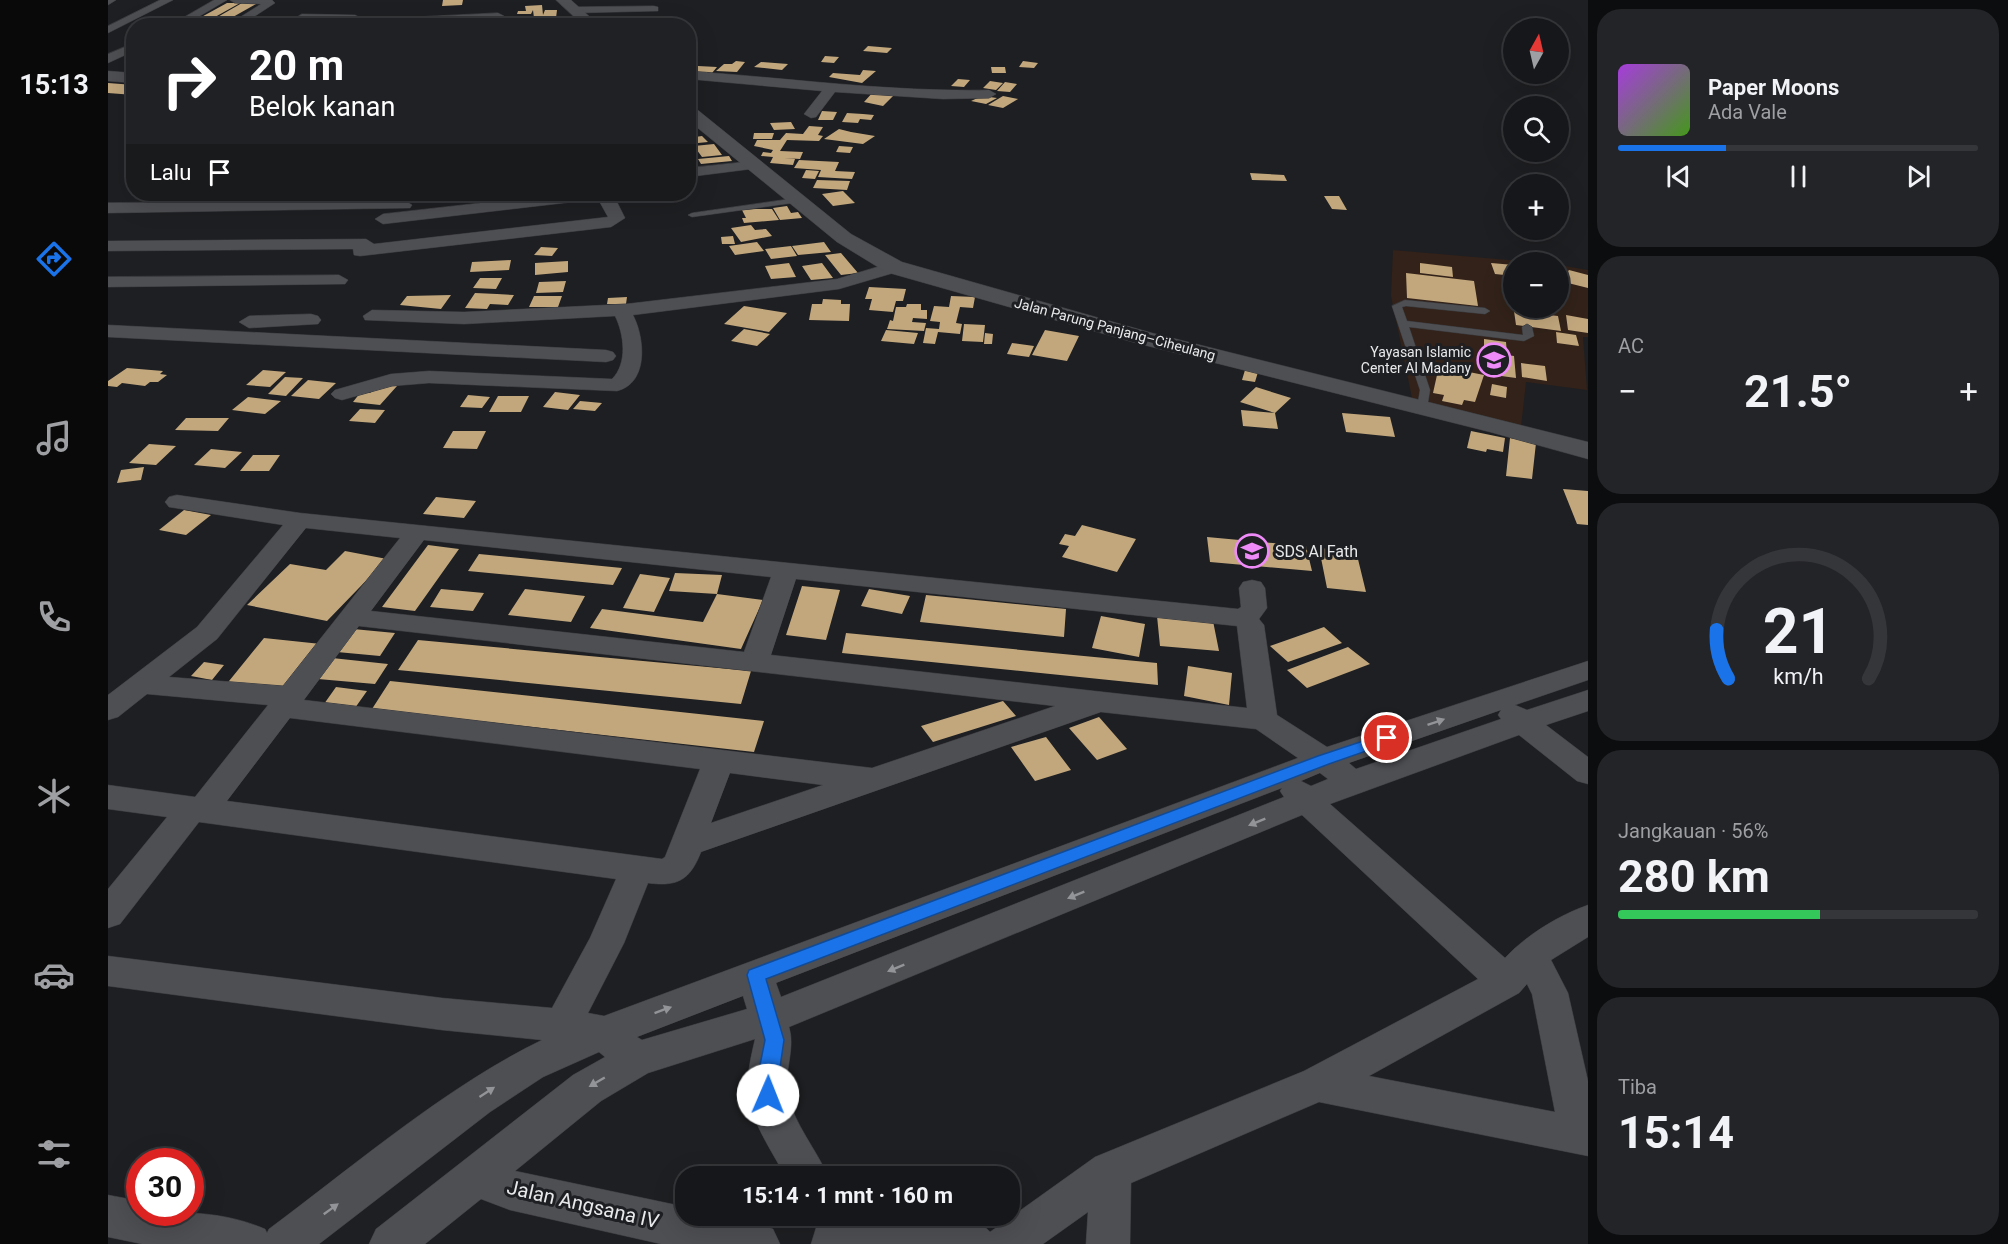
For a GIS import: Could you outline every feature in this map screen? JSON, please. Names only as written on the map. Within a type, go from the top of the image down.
[{"type":"street","points":[[132,18],[168,0]]},
{"type":"street","points":[[189,18],[222,0]]},
{"type":"street","points":[[235,0],[270,3],[245,18]]},
{"type":"street","points":[[563,0],[584,18]]},
{"type":"street","points":[[575,10],[654,9]]},
{"type":"street","points":[[479,18],[498,16]]},
{"type":"street","points":[[300,18],[355,18]]},
{"type":"street","points":[[108,30],[126,21]]},
{"type":"street","points":[[108,61],[126,51]]},
{"type":"street","points":[[108,61],[126,64]]},
{"type":"street","points":[[108,75],[126,76]]},
{"type":"street","points":[[696,76],[777,81],[831,88],[943,95],[988,94]]},
{"type":"street","points":[[811,114],[831,88]]},
{"type":"street","name":"Jalan Parung Panjang–Ciheulang","points":[[696,118],[844,238],[894,267],[1144,338],[1499,426],[1588,452]]},
{"type":"street","points":[[696,171],[754,165]]},
{"type":"street","points":[[297,340],[388,213],[451,201]]},
{"type":"street","points":[[108,208],[388,213],[521,201]]},
{"type":"street","points":[[108,246],[363,248],[612,222],[616,218],[609,201]]},
{"type":"street","points":[[372,316],[464,318],[626,310],[839,284],[894,267]]},
{"type":"street","points":[[108,282],[339,280]]},
{"type":"street","points":[[342,394],[391,380],[429,377],[617,385],[628,374],[632,355],[630,325],[622,314],[626,310]]},
{"type":"street","points":[[108,324],[311,320]]},
{"type":"street","points":[[108,331],[606,356]]},
{"type":"street","points":[[177,502],[300,520],[417,533],[786,569],[1245,618],[1250,625],[1263,720]]},
{"type":"street","points":[[108,710],[207,633],[300,520]]},
{"type":"street","points":[[108,914],[287,702],[417,533]]},
{"type":"street","points":[[755,662],[786,569]]},
{"type":"street","points":[[1245,618],[1254,608],[1252,588]]},
{"type":"street","points":[[353,617],[1263,720],[1324,760],[1352,782]]},
{"type":"street","points":[[284,1244],[476,1099],[529,1065],[602,1032],[1324,760],[1588,670]]},
{"type":"street","points":[[142,684],[876,780]]},
{"type":"street","points":[[391,1244],[587,1088],[638,1059],[768,1019],[1352,782],[1588,700]]},
{"type":"street","points":[[689,843],[1102,701]]},
{"type":"street","points":[[1491,703],[1525,722],[1588,773]]},
{"type":"street","points":[[108,797],[638,868],[672,870],[679,865],[689,843],[719,760]]},
{"type":"street","points":[[1281,777],[1308,801],[1550,993],[1584,1136],[1318,1083]]},
{"type":"street","points":[[562,1025],[606,943],[638,868]]},
{"type":"street","points":[[1007,1244],[1110,1171],[1318,1083],[1518,968],[1588,919]]},
{"type":"street","points":[[108,971],[442,1014],[562,1025],[602,1032],[638,1059]]},
{"type":"street","points":[[756,975],[774,1040],[766,1080],[768,1095],[780,1127],[801,1166]]},
{"type":"street","points":[[1108,1244],[1110,1171]]},
{"type":"street","name":"Jalan Angsana IV","points":[[483,1172],[496,1185],[510,1190],[758,1244]]},
{"type":"street","points":[[108,1216],[250,1244]]},
{"type":"street","points":[[837,1226],[974,1244]]},
{"type":"lane","points":[[692,215],[797,200]]},
{"type":"lane","points":[[1422,408],[1425,390],[1397,306],[1404,303],[1485,311]]},
{"type":"lane","points":[[1404,324],[1524,338],[1529,336],[1527,327]]},
{"type":"shaded area","name":"Yayasan Islamic Center Al Madany","points":[[1393,250],[1503,260],[1503,318],[1569,318],[1569,267],[1588,270],[1588,337],[1583,337],[1587,390],[1526,382],[1521,427],[1412,398],[1391,296]]},
{"type":"building","points":[[443,0],[463,0],[462,5],[442,6]]},
{"type":"building","points":[[227,3],[240,3],[213,18],[200,18]]},
{"type":"building","points":[[242,3],[256,4],[231,18],[216,18]]},
{"type":"building","points":[[542,5],[543,15],[545,10],[557,10],[556,18],[534,18],[533,10],[531,14],[517,14],[518,11],[526,11],[525,6]]},
{"type":"building","points":[[868,46],[892,48],[887,53],[863,51]]},
{"type":"building","points":[[825,56],[839,57],[834,63],[821,62]]},
{"type":"building","points":[[736,61],[745,62],[737,72],[716,71],[724,64],[732,64]]},
{"type":"building","points":[[1023,61],[1038,63],[1034,68],[1019,67]]},
{"type":"building","points":[[761,62],[788,64],[782,70],[754,67]]},
{"type":"building","points":[[698,66],[717,67],[712,73],[696,72]]},
{"type":"building","points":[[991,67],[1005,67],[1006,73],[992,73]]},
{"type":"building","points":[[863,70],[876,71],[862,83],[829,77],[833,73],[860,75]]},
{"type":"building","points":[[958,79],[970,80],[964,87],[951,86]]},
{"type":"building","points":[[990,81],[1003,83],[996,90],[983,88]]},
{"type":"building","points":[[1005,82],[1017,84],[1010,92],[997,91]]},
{"type":"building","points":[[108,83],[126,84],[126,94],[108,93]]},
{"type":"building","points":[[874,91],[896,93],[883,106],[864,102]]},
{"type":"building","points":[[982,96],[997,98],[986,104],[971,101]]},
{"type":"building","points":[[1003,96],[1018,99],[1003,108],[988,105]]},
{"type":"building","points":[[822,111],[837,112],[833,120],[818,120]]},
{"type":"building","points":[[847,113],[874,115],[871,120],[860,119],[858,123],[842,122]]},
{"type":"building","points":[[791,122],[795,129],[774,130],[770,123]]},
{"type":"building","points":[[809,126],[823,127],[818,135],[823,136],[819,141],[787,140],[780,151],[803,152],[800,159],[784,158],[795,159],[793,165],[770,163],[773,157],[761,156],[763,152],[771,153],[773,150],[754,146],[757,140],[780,140],[786,133],[803,134]]},
{"type":"building","points":[[839,129],[875,136],[863,144],[824,139]]},
{"type":"building","points":[[754,133],[774,133],[772,139],[753,139]]},
{"type":"building","points":[[702,136],[708,142],[696,143],[696,137]]},
{"type":"building","points":[[714,144],[722,155],[702,157],[696,146]]},
{"type":"building","points":[[839,146],[853,147],[850,153],[836,152]]},
{"type":"building","points":[[729,156],[732,161],[701,164],[698,159]]},
{"type":"building","points":[[799,160],[839,162],[835,171],[855,172],[852,179],[818,177],[821,170],[794,168]]},
{"type":"building","points":[[806,170],[819,171],[815,179],[802,178]]},
{"type":"building","points":[[1250,173],[1284,175],[1287,181],[1252,180]]},
{"type":"building","points":[[817,180],[850,181],[847,190],[813,188]]},
{"type":"building","points":[[843,191],[855,203],[833,206],[822,194]]},
{"type":"building","points":[[1324,196],[1339,196],[1347,210],[1332,209]]},
{"type":"building","points":[[787,206],[791,213],[798,212],[802,218],[780,220],[773,208]]},
{"type":"building","points":[[772,209],[779,220],[744,223],[742,218],[746,218],[742,210]]},
{"type":"building","points":[[751,225],[755,230],[766,229],[772,236],[741,242],[731,228]]},
{"type":"building","points":[[733,236],[735,244],[722,244],[721,237]]},
{"type":"building","points":[[757,242],[764,251],[735,255],[729,246]]},
{"type":"building","points":[[824,242],[831,252],[798,255],[792,246]]},
{"type":"building","points":[[791,246],[797,256],[771,259],[765,249]]},
{"type":"building","points":[[541,247],[558,248],[552,256],[534,255]]},
{"type":"building","points":[[841,253],[858,273],[841,275],[825,255]]},
{"type":"building","points":[[511,260],[509,270],[470,272],[472,262]]},
{"type":"building","points":[[568,261],[568,272],[535,275],[535,263]]},
{"type":"building","points":[[789,263],[796,277],[771,279],[765,266]]},
{"type":"building","points":[[822,263],[833,278],[811,280],[802,266]]},
{"type":"building","points":[[1420,263],[1452,267],[1453,277],[1420,273]]},
{"type":"building","points":[[1491,263],[1503,264],[1503,275],[1495,274]]},
{"type":"building","points":[[1569,270],[1588,275],[1588,288],[1569,283]]},
{"type":"building","points":[[1406,273],[1474,281],[1478,306],[1407,298]]},
{"type":"building","points":[[480,278],[502,278],[496,289],[473,288]]},
{"type":"building","points":[[566,281],[563,292],[536,293],[539,282]]},
{"type":"building","points":[[869,287],[906,289],[903,301],[896,301],[893,312],[869,310],[872,299],[865,299]]},
{"type":"building","points":[[475,293],[514,295],[508,305],[490,304],[487,309],[465,308]]},
{"type":"building","points":[[451,295],[441,309],[400,305],[407,296]]},
{"type":"building","points":[[534,296],[562,296],[558,307],[529,307]]},
{"type":"building","points":[[951,296],[975,297],[973,308],[960,307],[956,323],[962,324],[960,334],[938,332],[935,344],[923,343],[926,328],[939,329],[940,322],[930,321],[934,306],[949,307]]},
{"type":"building","points":[[627,297],[626,304],[607,304],[608,298]]},
{"type":"building","points":[[823,299],[841,300],[841,304],[850,304],[849,321],[809,320],[812,304],[822,304]]},
{"type":"building","points":[[907,304],[921,304],[921,310],[927,310],[927,319],[913,318],[912,322],[926,323],[924,331],[887,329],[890,320],[893,321],[896,307],[906,307]]},
{"type":"building","points":[[744,306],[787,313],[769,332],[724,324]]},
{"type":"building","points":[[1569,316],[1588,319],[1588,333],[1568,330],[1566,318]]},
{"type":"building","points":[[1515,318],[1558,318],[1561,331],[1516,325]]},
{"type":"building","points":[[964,324],[985,325],[983,342],[962,341]]},
{"type":"building","points":[[744,329],[770,334],[757,346],[731,341]]},
{"type":"building","points":[[886,330],[918,333],[914,344],[881,341]]},
{"type":"building","points":[[1045,330],[1079,336],[1067,361],[1032,355]]},
{"type":"building","points":[[1556,332],[1576,335],[1579,346],[1557,343]]},
{"type":"building","points":[[985,333],[993,334],[992,344],[984,344]]},
{"type":"building","points":[[1484,339],[1506,342],[1507,354],[1484,351]]},
{"type":"building","points":[[1012,343],[1034,346],[1029,357],[1007,354]]},
{"type":"building","points":[[1493,353],[1514,356],[1516,378],[1494,375]]},
{"type":"building","points":[[1521,363],[1545,366],[1547,381],[1522,377]]},
{"type":"building","points":[[1439,366],[1484,375],[1475,402],[1464,400],[1462,405],[1442,401],[1444,395],[1433,393]]},
{"type":"building","points":[[127,368],[163,371],[160,374],[167,375],[158,382],[150,382],[145,386],[122,383],[117,387],[108,386],[108,381]]},
{"type":"building","points":[[263,370],[286,372],[270,387],[246,385]]},
{"type":"building","points":[[1245,370],[1258,372],[1255,382],[1242,380]]},
{"type":"building","points":[[285,377],[303,378],[286,396],[268,394]]},
{"type":"building","points":[[308,380],[336,383],[319,399],[291,396]]},
{"type":"building","points":[[379,384],[397,386],[380,405],[353,402],[360,393],[370,393]]},
{"type":"building","points":[[1492,384],[1507,387],[1506,398],[1490,395]]},
{"type":"building","points":[[1256,387],[1291,398],[1275,413],[1240,402]]},
{"type":"building","points":[[555,392],[580,395],[568,410],[543,407]]},
{"type":"building","points":[[468,395],[490,397],[482,408],[460,407]]},
{"type":"building","points":[[498,396],[529,396],[521,412],[489,412]]},
{"type":"building","points":[[248,397],[281,401],[265,414],[232,410]]},
{"type":"building","points":[[580,401],[602,403],[595,411],[573,409]]},
{"type":"building","points":[[360,409],[385,410],[375,423],[349,421]]},
{"type":"building","points":[[1241,410],[1275,413],[1278,429],[1243,426]]},
{"type":"building","points":[[1342,413],[1390,417],[1395,437],[1346,432]]},
{"type":"building","points":[[186,418],[229,418],[218,431],[175,430]]},
{"type":"building","points":[[453,431],[486,431],[477,449],[443,448]]},
{"type":"building","points":[[1471,431],[1505,438],[1503,452],[1487,449],[1486,452],[1467,448]]},
{"type":"building","points":[[1510,438],[1536,443],[1532,479],[1506,476]]},
{"type":"building","points":[[149,444],[176,446],[156,465],[129,463]]},
{"type":"building","points":[[211,449],[242,452],[225,468],[194,465]]},
{"type":"building","points":[[253,455],[280,455],[269,471],[240,471]]},
{"type":"building","points":[[144,467],[141,480],[117,483],[121,470]]},
{"type":"building","points":[[1563,489],[1588,491],[1588,525],[1577,524]]},
{"type":"building","points":[[436,497],[476,501],[464,518],[423,514]]},
{"type":"building","points":[[184,510],[211,515],[186,535],[159,530]]},
{"type":"building","points":[[1082,525],[1136,539],[1117,572],[1062,557],[1069,546],[1059,544],[1065,534],[1075,536]]},
{"type":"building","points":[[1207,537],[1306,546],[1312,571],[1210,562]]},
{"type":"building","points":[[428,545],[459,549],[415,611],[382,607]]},
{"type":"building","points":[[1319,548],[1356,551],[1366,592],[1327,588]]},
{"type":"building","points":[[345,551],[387,559],[327,621],[247,605],[290,564],[326,570]]},
{"type":"building","points":[[479,554],[622,568],[613,585],[468,571]]},
{"type":"building","points":[[675,573],[722,575],[717,594],[669,591]]},
{"type":"building","points":[[640,574],[670,578],[654,612],[623,608]]},
{"type":"building","points":[[802,586],[840,590],[826,640],[786,635]]},
{"type":"building","points":[[441,589],[484,593],[473,611],[430,607]]},
{"type":"building","points":[[525,589],[585,596],[571,622],[508,615]]},
{"type":"building","points":[[869,589],[910,596],[902,614],[861,606]]},
{"type":"building","points":[[717,594],[763,600],[741,649],[590,628],[602,609],[703,622]]},
{"type":"building","points":[[926,595],[1066,609],[1064,637],[920,622]]},
{"type":"building","points":[[1101,616],[1145,624],[1139,657],[1092,648]]},
{"type":"building","points":[[1157,616],[1213,621],[1219,651],[1160,646]]},
{"type":"building","points":[[1324,627],[1342,643],[1288,662],[1270,646]]},
{"type":"building","points":[[353,629],[395,633],[380,656],[337,652]]},
{"type":"building","points":[[846,633],[1157,663],[1158,685],[842,653]]},
{"type":"building","points":[[264,638],[321,644],[284,693],[225,686]]},
{"type":"building","points":[[418,640],[751,671],[741,704],[398,670]]},
{"type":"building","points":[[1348,647],[1370,664],[1307,688],[1287,670]]},
{"type":"building","points":[[332,658],[388,664],[375,684],[318,679]]},
{"type":"building","points":[[204,662],[224,665],[212,680],[191,676]]},
{"type":"building","points":[[1188,666],[1232,673],[1229,705],[1184,696]]},
{"type":"building","points":[[390,681],[764,721],[754,752],[372,709]]},
{"type":"building","points":[[336,687],[367,691],[355,708],[324,704]]},
{"type":"building","points":[[1003,701],[1016,716],[933,742],[921,726]]},
{"type":"building","points":[[1099,717],[1127,749],[1097,760],[1069,728]]},
{"type":"building","points":[[1046,737],[1071,770],[1035,781],[1011,747]]},
{"type":"place","name":"Yayasan Islamic Center Al Madany","points":[[1494,360]]},
{"type":"place","name":"SDS Al Fath","points":[[1252,551]]},
{"type":"route","points":[[768,1095],[766,1080],[774,1040],[756,975],[1387,738]]}]
